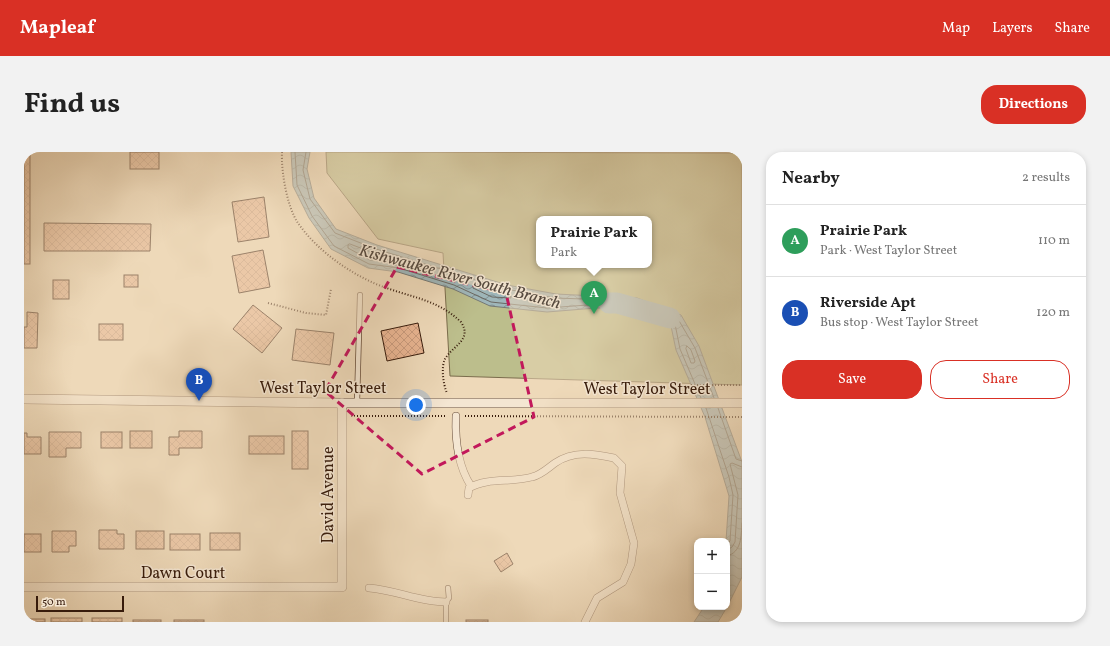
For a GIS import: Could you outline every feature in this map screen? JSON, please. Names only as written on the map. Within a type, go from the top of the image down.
[{"type":"street","name":"West Taylor Street","points":[[24,399],[342,402],[742,403]]},
{"type":"street","name":"David Avenue","points":[[342,402],[342,587]]},
{"type":"street","points":[[456,416],[457,451],[467,480],[472,486]]},
{"type":"street","points":[[468,495],[469,488],[472,486],[483,482],[534,477],[558,461],[581,453],[614,458],[622,466],[620,493],[634,543],[631,564],[623,582],[597,598],[585,622]]},
{"type":"street","name":"Dawn Court","points":[[24,587],[342,587]]},
{"type":"street","points":[[369,588],[389,591],[422,601],[446,602]]},
{"type":"lane","points":[[357,402],[360,295]]},
{"type":"lane","points":[[446,622],[446,602],[449,598],[448,588]]},
{"type":"path","points":[[282,152],[284,187],[297,222],[320,249],[344,266],[376,284],[436,304],[454,315],[464,326],[464,336],[460,344],[446,357],[443,364],[445,388],[452,402]]},
{"type":"path","points":[[268,303],[306,313],[326,315],[331,289]]},
{"type":"path","points":[[691,385],[742,385]]},
{"type":"path","points":[[342,415],[742,417]]},
{"type":"highlighted area","points":[[397,267],[506,293],[534,417],[422,474],[325,391]]},
{"type":"green space","points":[[326,152],[742,153],[742,385],[450,376],[443,253],[378,239],[327,173]]},
{"type":"water","points":[[291,152],[310,152],[307,169],[314,198],[336,229],[377,245],[507,285],[556,294],[637,298],[681,315],[699,346],[742,462],[742,577],[730,601],[730,538],[726,538],[729,496],[705,417],[676,350],[671,326],[639,308],[596,308],[547,312],[490,306],[453,289],[398,272],[368,268],[331,249],[309,218],[293,186]]},
{"type":"water","points":[[702,610],[725,610],[718,622],[694,622]]},
{"type":"building","points":[[130,152],[159,152],[159,169],[130,169]]},
{"type":"building","points":[[24,155],[30,155],[30,264],[24,264]]},
{"type":"building","points":[[264,197],[269,237],[238,242],[232,202]]},
{"type":"building","points":[[44,223],[151,224],[150,251],[44,251]]},
{"type":"building","points":[[263,250],[270,287],[239,293],[232,256]]},
{"type":"building","points":[[124,275],[138,275],[138,287],[124,287]]},
{"type":"building","points":[[53,280],[69,280],[69,299],[53,299]]},
{"type":"building","points":[[253,305],[282,328],[262,353],[233,329]]},
{"type":"building","points":[[27,312],[38,313],[37,348],[24,348],[24,327],[27,327]]},
{"type":"building","points":[[418,323],[424,353],[387,361],[381,331]]},
{"type":"building","points":[[99,324],[123,324],[123,340],[99,340]]},
{"type":"building","points":[[296,329],[334,333],[330,365],[292,360]]},
{"type":"building","points":[[130,431],[152,431],[152,448],[130,448]]},
{"type":"building","points":[[179,431],[202,431],[202,448],[179,448],[179,455],[169,455],[169,437],[179,437]]},
{"type":"building","points":[[292,431],[308,431],[308,469],[292,469]]},
{"type":"building","points":[[49,432],[81,432],[81,448],[66,448],[66,457],[49,457]]},
{"type":"building","points":[[101,432],[122,432],[122,448],[101,448]]},
{"type":"building","points":[[24,433],[27,433],[27,437],[41,437],[41,454],[24,454]]},
{"type":"building","points":[[249,436],[284,436],[284,454],[249,454]]},
{"type":"building","points":[[99,530],[117,530],[117,534],[124,534],[124,549],[99,549]]},
{"type":"building","points":[[52,531],[76,531],[76,546],[69,546],[69,552],[52,552]]},
{"type":"building","points":[[136,531],[164,531],[164,549],[136,549]]},
{"type":"building","points":[[210,533],[240,533],[240,550],[210,550]]},
{"type":"building","points":[[24,534],[41,534],[41,552],[24,552]]},
{"type":"building","points":[[170,534],[200,534],[200,550],[170,550]]},
{"type":"building","points":[[507,553],[513,564],[501,572],[494,561]]},
{"type":"building","points":[[51,618],[82,618],[82,622],[51,622]]},
{"type":"building","points":[[92,618],[122,618],[122,622],[92,622]]},
{"type":"building","points":[[24,619],[45,619],[45,622],[24,622]]},
{"type":"building","points":[[133,620],[161,620],[161,622],[133,622]]},
{"type":"building","points":[[174,620],[204,620],[204,622],[174,622]]},
{"type":"building","points":[[466,620],[488,620],[488,622],[466,622]]},
{"type":"waterway","name":"Kishwaukee River South Branch","points":[[609,303],[617,303],[670,318]]},
{"type":"place","name":"Prairie Park","points":[[594,314]]},
{"type":"place","name":"Riverside Apt","points":[[199,401]]}]
